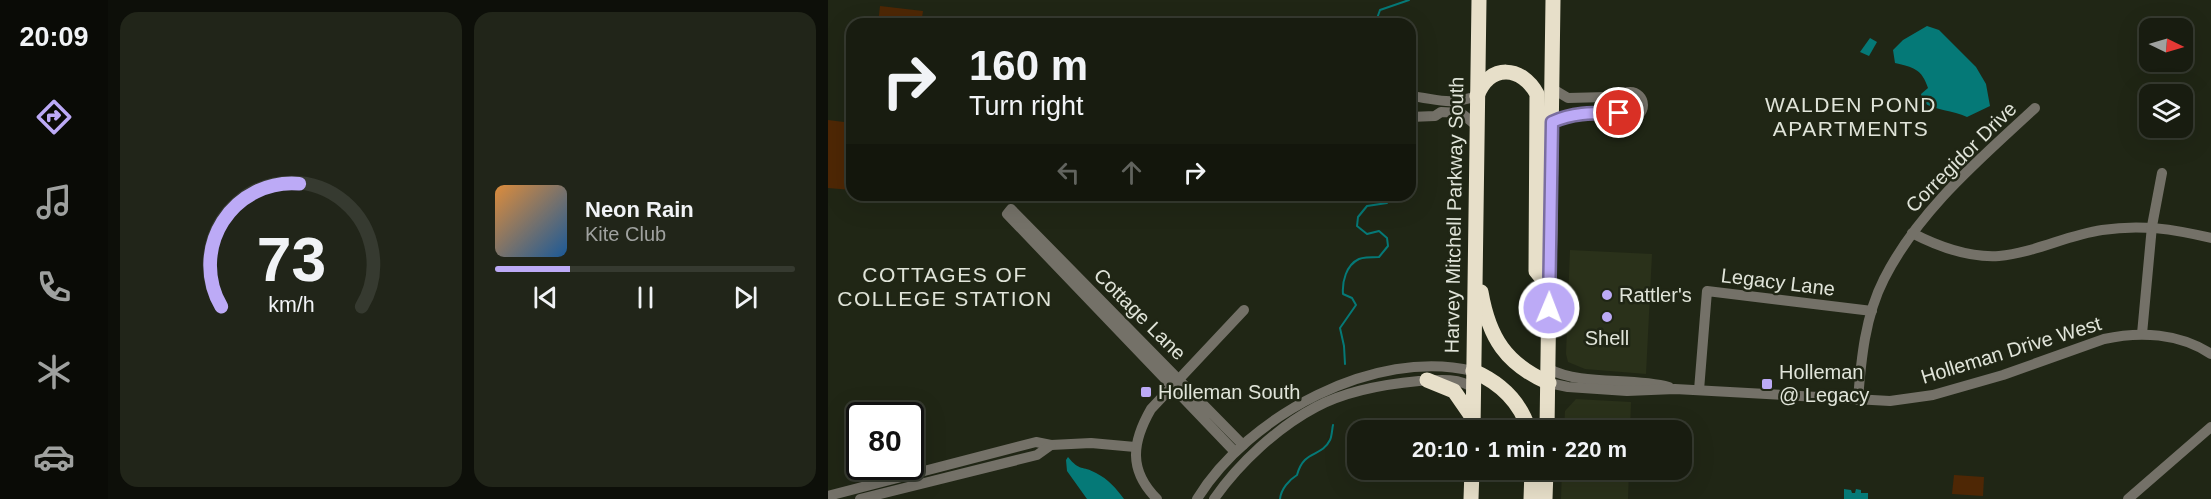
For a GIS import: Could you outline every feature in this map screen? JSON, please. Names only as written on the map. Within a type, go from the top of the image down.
[{"type":"highway","name":"Harvey Mitchell Parkway South","points":[[1473,420],[1479,0]]},
{"type":"highway","points":[[1547,420],[1553,0]]},
{"type":"highway","points":[[1477,96],[1482,84],[1491,76],[1503,73],[1522,76],[1531,83],[1537,94],[1536,271],[1549,288]]},
{"type":"highway","points":[[1475,257],[1483,306],[1491,332],[1512,361],[1533,376],[1549,376]]},
{"type":"highway","points":[[1473,371],[1492,380],[1516,401],[1526,420]]},
{"type":"highway","points":[[1427,380],[1455,392],[1471,420]]},
{"type":"highway","points":[[1472,480],[1472,499]]},
{"type":"highway","points":[[1531,499],[1532,480]]},
{"type":"highway","points":[[1545,499],[1546,480]]},
{"type":"street","points":[[1552,89],[1568,98],[1618,99]]},
{"type":"street","points":[[1552,122],[1576,114],[1619,113],[1628,118],[1637,116],[1643,104],[1641,98],[1635,93],[1622,94],[1616,106],[1619,113]]},
{"type":"street","points":[[1416,97],[1430,98],[1435,102],[1457,102],[1477,96]]},
{"type":"street","name":"Corregidor Drive","points":[[1858,400],[1861,369],[1872,311],[1883,281],[1912,233],[1938,200],[2035,108]]},
{"type":"street","points":[[1416,117],[1435,116],[1441,112],[1461,113],[1477,126]]},
{"type":"street","points":[[2142,334],[2152,226],[2162,173]]},
{"type":"street","name":"Cottage Lane","points":[[1009,212],[1239,448]]},
{"type":"street","points":[[1912,233],[1957,252],[2000,255],[2100,230],[2152,226],[2211,238]]},
{"type":"street","name":"Legacy Lane","points":[[1699,390],[1707,291],[1872,311]]},
{"type":"street","points":[[1157,499],[1141,478],[1136,464],[1135,447],[1140,428],[1150,409],[1244,310]]},
{"type":"street","name":"Holleman Drive West","points":[[1549,376],[1568,387],[1627,391],[1699,390],[1890,401],[1933,395],[2003,375],[2104,339],[2142,334],[2172,338],[2211,354]]},
{"type":"street","points":[[1197,499],[1239,448],[1268,424],[1330,390],[1362,378],[1400,369],[1426,367],[1460,368],[1473,371]]},
{"type":"street","points":[[1214,499],[1236,470],[1254,452],[1294,421],[1318,406],[1379,387],[1427,380],[1459,381],[1473,388]]},
{"type":"street","points":[[2128,499],[2211,428]]},
{"type":"street","points":[[828,496],[1036,442],[1051,445],[1091,443],[1135,447]]},
{"type":"street","points":[[860,499],[1037,455],[1051,445]]},
{"type":"shaded area","points":[[880,6],[923,11],[922,18],[879,18]]},
{"type":"shaded area","points":[[828,120],[846,122],[846,190],[828,188]]},
{"type":"shaded area","points":[[1570,250],[1652,254],[1646,374],[1585,369],[1568,362],[1566,354]]},
{"type":"shaded area","points":[[1576,399],[1631,402],[1630,420],[1565,420],[1565,411]]},
{"type":"shaded area","points":[[1954,475],[1984,477],[1983,496],[1952,494]]},
{"type":"shaded area","points":[[1562,480],[1629,480],[1628,499],[1561,499]]},
{"type":"water","points":[[1927,26],[1939,30],[1976,67],[1986,84],[1990,106],[1967,117],[1923,102],[1921,94],[1928,88],[1923,77],[1912,68],[1895,63],[1893,50],[1903,40]]},
{"type":"water","points":[[1870,38],[1877,42],[1869,56],[1860,52]]},
{"type":"water","points":[[1068,457],[1078,467],[1104,478],[1124,499],[1087,499],[1067,471]]},
{"type":"water","points":[[1844,489],[1851,490],[1852,493],[1855,493],[1856,489],[1861,490],[1861,493],[1868,493],[1868,499],[1844,499]]},
{"type":"waterway","points":[[1377,18],[1380,10],[1409,0]]},
{"type":"waterway","points":[[1345,364],[1340,328],[1356,305],[1352,298],[1343,294],[1346,274],[1351,265],[1359,259],[1379,257],[1388,246],[1387,238],[1379,231],[1367,234],[1357,226],[1358,217],[1367,206],[1388,201]]},
{"type":"waterway","points":[[1280,499],[1284,488],[1297,475],[1304,461],[1326,446],[1331,438],[1333,425]]},
{"type":"place","name":"Rattler's","points":[[1607,295]]},
{"type":"place","name":"Shell","points":[[1607,317]]},
{"type":"place","name":"Holleman @ Legacy","points":[[1767,384]]},
{"type":"place","name":"Holleman South","points":[[1146,392]]},
{"type":"district","name":"WALDEN POND APARTMENTS","points":[[1851,116]]},
{"type":"district","name":"COTTAGES OF COLLEGE STATION","points":[[945,286]]},
{"type":"route","points":[[1549,308],[1552,122],[1568,115],[1619,113]]}]
